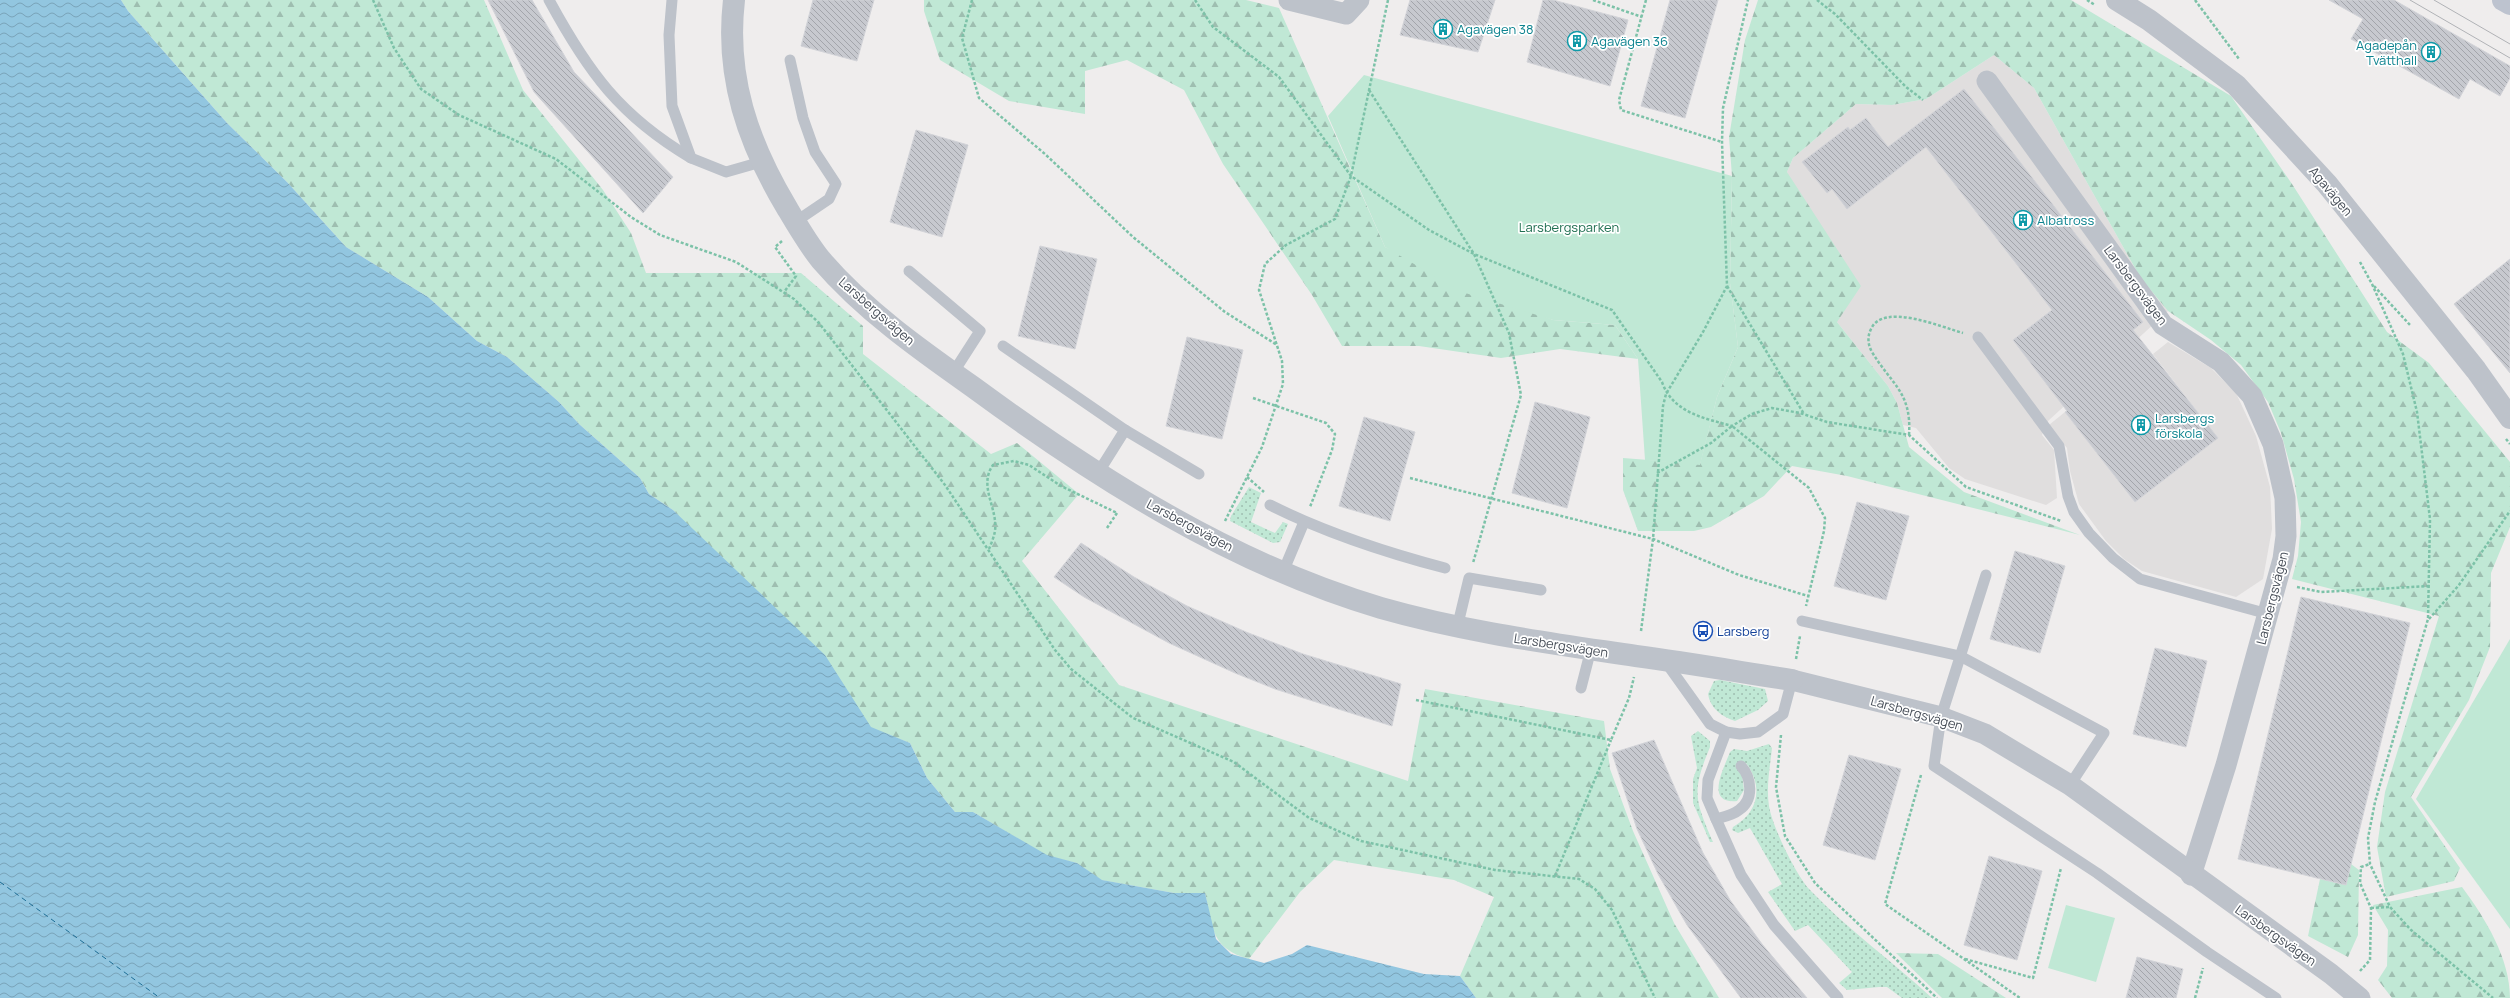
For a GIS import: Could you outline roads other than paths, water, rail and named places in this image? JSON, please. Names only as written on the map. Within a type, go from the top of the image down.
[{"type":"main road","points":[[2503,0],[2510,4]]},
{"type":"street","name":"Larsbergsvägen","points":[[734,0],[732,24],[737,88],[744,118],[761,162],[795,222],[818,256],[851,292],[904,337],[1022,424],[1098,473],[1188,527],[1214,540],[1283,572],[1377,607],[1457,628],[1792,680],[1941,717],[1985,734],[2070,785],[2343,984],[2360,998]]},
{"type":"street","points":[[1289,0],[1346,14],[1359,0]]},
{"type":"street","name":"Agavägen","points":[[2117,0],[2149,20],[2236,85],[2327,184],[2476,370],[2510,418]]},
{"type":"street","name":"Larsbergsvägen","points":[[1987,81],[2163,325],[2221,362],[2252,396],[2262,414],[2279,470],[2286,517],[2283,559],[2226,765],[2191,874]]},
{"type":"lane","points":[[549,0],[576,49],[605,89],[658,139],[691,158],[726,172],[761,162]]},
{"type":"lane","points":[[672,0],[669,35],[672,106],[691,158]]},
{"type":"lane","points":[[790,60],[803,118],[815,152],[836,184],[829,199],[795,222]]},
{"type":"lane","points":[[909,271],[980,331],[953,373]]},
{"type":"lane","points":[[1978,337],[2059,446],[2068,496],[2074,512],[2089,533],[2113,558],[2140,579],[2268,614]]},
{"type":"lane","points":[[1003,346],[1125,430],[1199,474]]},
{"type":"lane","points":[[1098,473],[1125,430]]},
{"type":"lane","points":[[1270,505],[1304,522],[1388,553],[1444,568]]},
{"type":"lane","points":[[1283,572],[1304,522]]},
{"type":"lane","points":[[1986,575],[1941,717],[1934,766],[2066,852],[2207,952],[2276,998]]},
{"type":"lane","points":[[1457,628],[1469,578],[1541,590]]},
{"type":"lane","points":[[1802,621],[1960,656],[2104,733],[2070,785]]},
{"type":"lane","points":[[1581,688],[1591,649]]},
{"type":"lane","points":[[1665,660],[1710,724],[1726,732],[1740,734],[1758,732],[1783,714],[1792,680]]},
{"type":"lane","points":[[1726,732],[1708,780],[1707,798],[1741,875],[1774,925],[1838,998]]},
{"type":"lane","points":[[1716,819],[1739,811],[1748,800],[1750,785],[1746,771],[1741,766]]},
{"type":"water","points":[[0,0],[121,0],[128,11],[227,123],[287,182],[346,247],[428,297],[477,341],[507,357],[559,402],[579,424],[640,478],[649,494],[673,510],[825,655],[871,727],[910,743],[927,778],[955,812],[973,812],[1047,855],[1077,863],[1102,880],[1174,893],[1205,893],[1216,939],[1231,954],[1264,963],[1292,954],[1307,945],[1424,974],[1460,976],[1476,998],[0,998]]},
{"type":"tram line","points":[[2410,0],[2510,58]]},
{"type":"tram line","points":[[2434,0],[2510,44]]},
{"type":"place","name":"Agavägen 38","points":[[1443,29]]},
{"type":"place","name":"Agavägen 36","points":[[1577,41]]},
{"type":"place","name":"Agadepån Tvätthall","points":[[2431,52]]},
{"type":"place","name":"Albatross","points":[[2023,220]]},
{"type":"place","name":"Larsbergs förskola","points":[[2141,425]]},
{"type":"place","name":"Larsberg","points":[[1703,631]]},
{"type":"park label","name":"Larsbergsparken","points":[[1569,227]]}]
